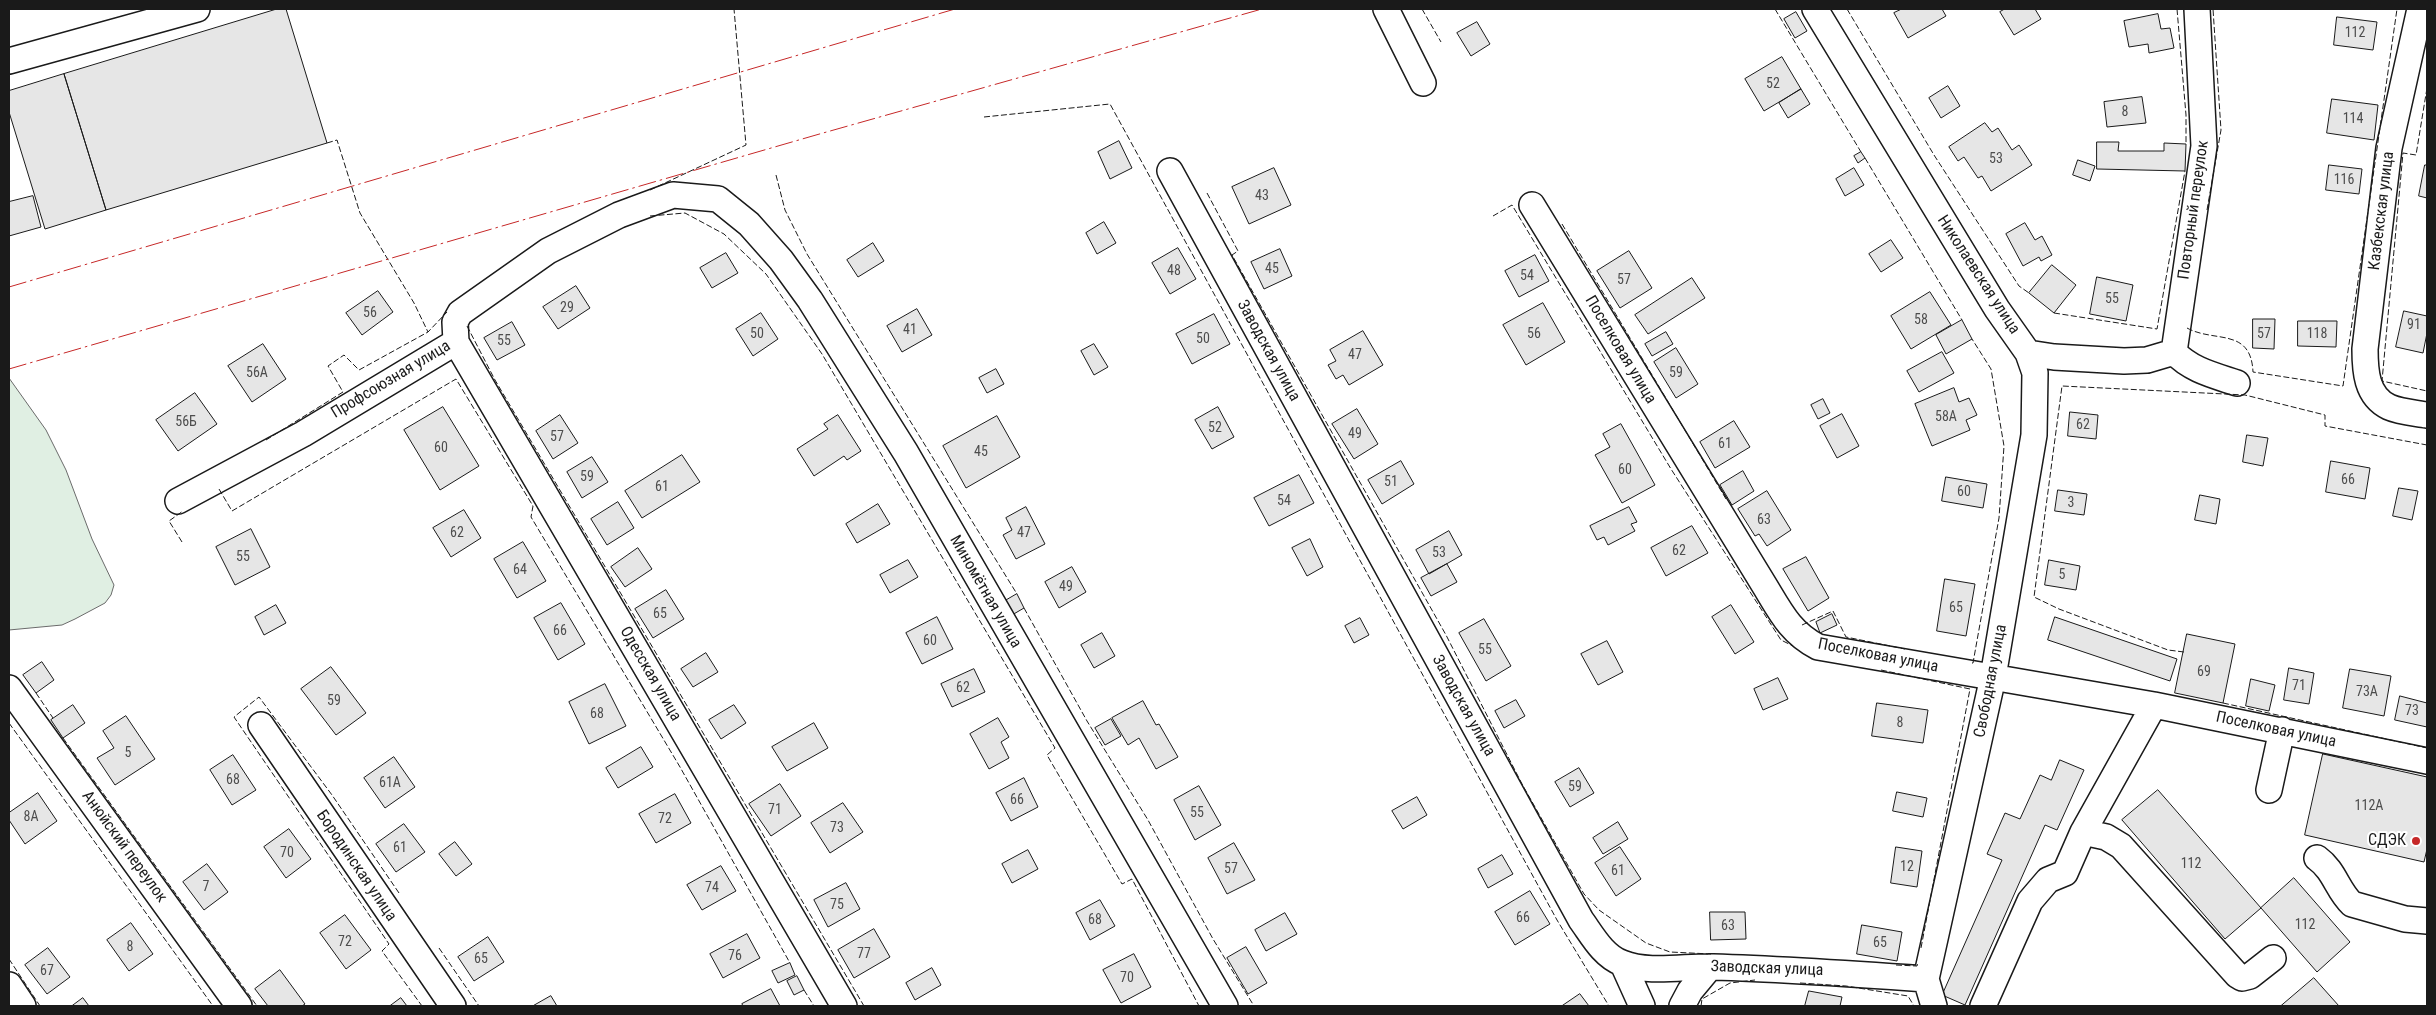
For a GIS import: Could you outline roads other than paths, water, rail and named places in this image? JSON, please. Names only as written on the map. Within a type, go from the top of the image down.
[{"type":"street","points":[[9,61],[197,9]]},
{"type":"street","points":[[1386,9],[1423,83]]},
{"type":"street","name":"Николаевская улица","points":[[1815,9],[1996,309],[2028,353],[2054,357],[2124,361],[2147,360],[2174,352]]},
{"type":"street","name":"Повторный переулок","points":[[2174,352],[2204,146],[2197,9]]},
{"type":"street","name":"Казбекская улица","points":[[2420,9],[2389,148],[2365,349],[2365,375],[2373,393],[2389,407],[2427,415]]},
{"type":"street","name":"Заводская улица","points":[[1170,171],[1581,920],[1610,957],[1623,964],[1657,968],[1710,967],[1819,971],[1926,979]]},
{"type":"street","name":"Профсоюзная улица","points":[[178,501],[303,434],[456,342],[455,322],[460,313],[548,250],[619,215],[673,195],[718,199]]},
{"type":"street","name":"Миномётная улица","points":[[718,199],[749,224],[781,260],[810,300],[906,453],[1225,1006]]},
{"type":"street","name":"Поселковая улица","points":[[1532,205],[1766,588],[1788,623],[1802,639],[1818,647],[2154,705],[2427,761]]},
{"type":"street","name":"Одесская улица","points":[[456,342],[844,1006]]},
{"type":"street","points":[[2174,352],[2184,362],[2198,370],[2237,383]]},
{"type":"street","name":"Свободная улица","points":[[1934,1006],[1926,979],[1994,677],[2034,435],[2035,374],[2028,353]]},
{"type":"street","name":"Анюйский переулок","points":[[9,688],[240,1006]]},
{"type":"street","points":[[1983,1006],[2030,900],[2048,880],[2064,873],[2083,832],[2154,705]]},
{"type":"street","name":"Бородинская улица","points":[[261,725],[453,1006]]},
{"type":"street","points":[[2269,790],[2282,730]]},
{"type":"street","points":[[2083,832],[2106,837],[2121,846],[2237,975],[2242,978],[2250,976],[2273,958]]},
{"type":"street","points":[[2317,858],[2333,873],[2345,898],[2352,904],[2405,919],[2427,921]]},
{"type":"street","points":[[1623,964],[1642,1006]]},
{"type":"street","points":[[1682,1006],[1690,991],[1710,967]]},
{"type":"street","points":[[9,985],[23,1006]]},
{"type":"place","name":"СДЭК","points":[[2416,841]]}]
